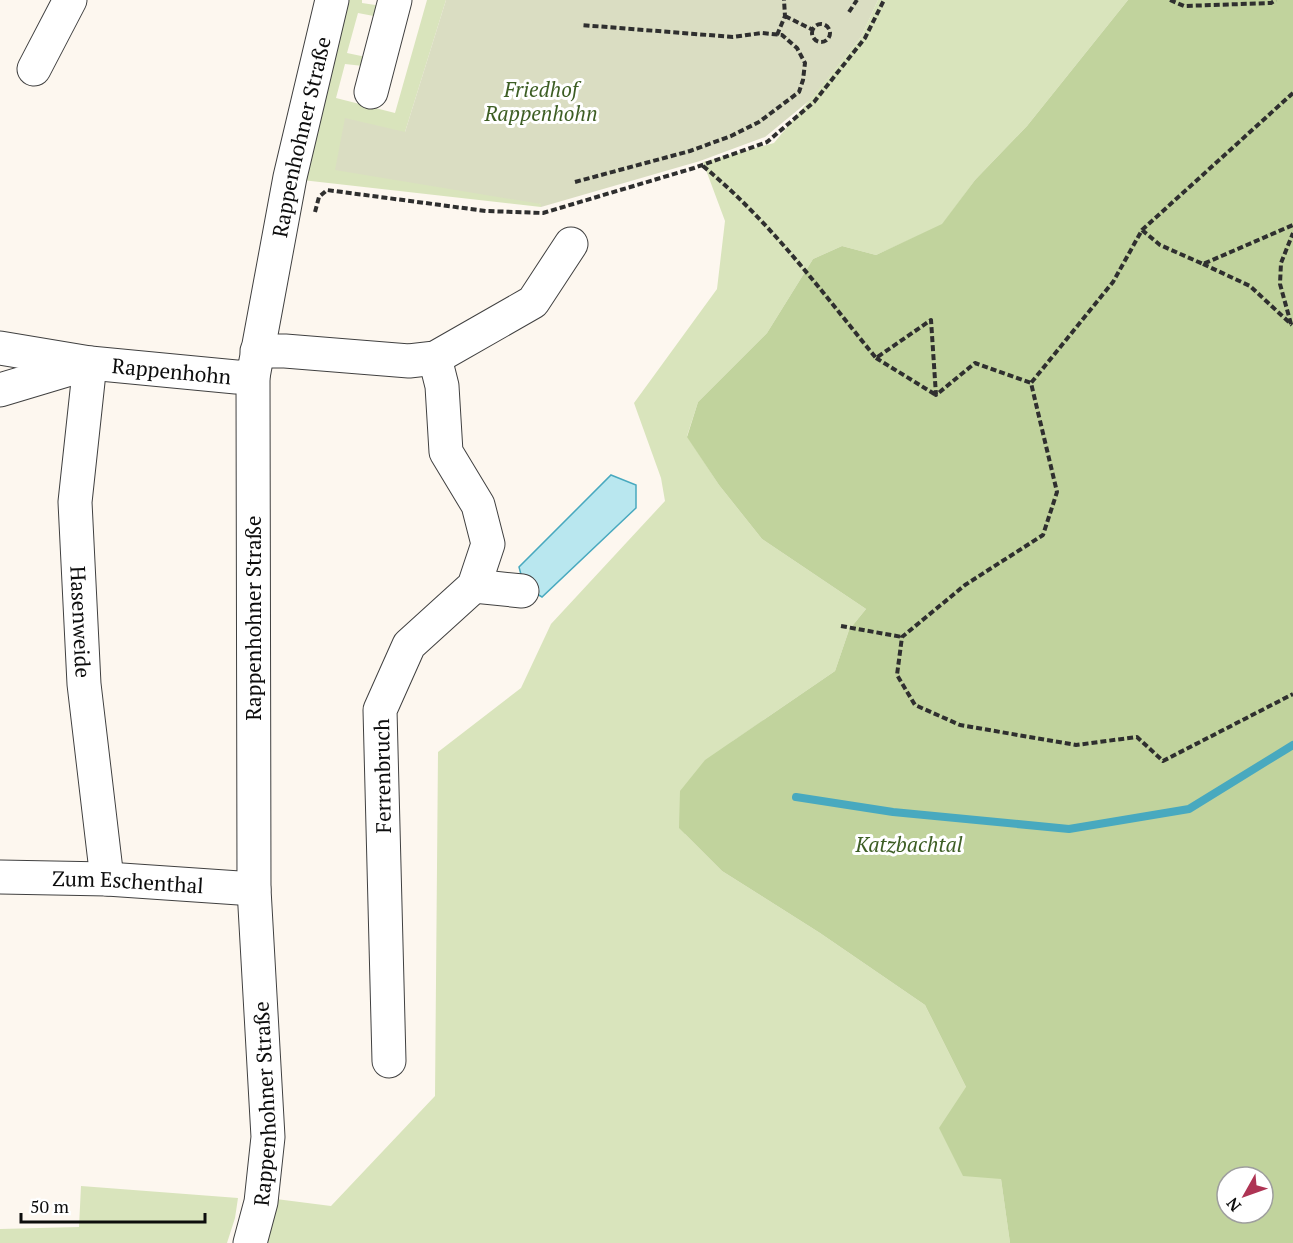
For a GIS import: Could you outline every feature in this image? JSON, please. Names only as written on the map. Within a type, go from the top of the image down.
[{"type":"street","points":[[34,69],[70,0]]},
{"type":"street","name":"Rappenhohner Straße","points":[[250,1243],[261,1202],[268,1137],[254,889],[255,364],[290,177],[332,0]]},
{"type":"street","points":[[371,92],[394,0]]},
{"type":"street","points":[[255,364],[285,351],[409,361],[435,358],[533,302],[571,244]]},
{"type":"street","name":"Rappenhohn","points":[[0,348],[90,363],[255,364]]},
{"type":"street","name":"Ferrenbruch","points":[[388,1061],[380,710],[409,645],[474,586],[488,544],[478,505],[446,452],[442,386],[435,358]]},
{"type":"street","name":"Rappenhohn","points":[[0,390],[90,363]]},
{"type":"street","name":"Hasenweide","points":[[90,363],[75,502],[84,684],[107,879]]},
{"type":"street","points":[[474,586],[522,591]]},
{"type":"street","name":"Zum Eschenthal","points":[[0,877],[107,879],[254,889]]},
{"type":"path","points":[[777,35],[785,16],[785,0]]},
{"type":"path","points":[[849,12],[857,0]]},
{"type":"path","points":[[313,219],[319,197],[327,190],[486,211],[543,213],[703,165],[767,142],[814,102],[865,38],[884,0]]},
{"type":"path","points":[[1170,0],[1184,6],[1271,3],[1276,0]]},
{"type":"path","points":[[785,16],[813,30]]},
{"type":"path","points":[[575,182],[700,147],[759,122],[799,92],[805,63],[797,48],[782,35],[762,33],[732,37],[581,25]]},
{"type":"path","points":[[817,25],[826,25],[830,29],[831,36],[825,42],[819,42],[812,36],[813,30],[817,25]]},
{"type":"path","points":[[1031,383],[1113,282],[1142,231],[1293,93]]},
{"type":"path","points":[[703,165],[733,190],[809,273],[876,358],[936,395]]},
{"type":"path","points":[[1203,264],[1293,225]]},
{"type":"path","points":[[1142,231],[1160,245],[1250,286],[1292,326]]},
{"type":"path","points":[[1292,326],[1280,284],[1281,263],[1293,233]]},
{"type":"path","points":[[876,358],[931,320],[936,395]]},
{"type":"path","points":[[936,395],[975,363],[1031,383]]},
{"type":"path","points":[[1031,383],[1057,492],[1043,534],[965,585],[902,638],[897,675],[915,705],[960,725],[1076,745],[1137,737],[1163,760],[1293,694]]},
{"type":"path","points":[[841,626],[902,638]]},
{"type":"green space","points":[[344,0],[362,0],[362,3],[382,6],[379,17],[358,13],[347,53],[366,57],[363,66],[345,64],[336,98],[395,113],[427,0],[446,0],[405,132],[541,204],[541,207],[302,180]]},
{"type":"green space","name":"Friedhof Rappenhohn","points":[[446,0],[878,0],[861,37],[810,100],[765,137],[700,161],[541,207],[541,204],[335,170],[345,118],[405,132]]},
{"type":"green space","points":[[878,0],[1128,0],[1027,126],[975,180],[942,225],[876,255],[842,246],[813,259],[767,333],[698,402],[687,436],[719,485],[762,539],[866,609],[849,630],[835,671],[733,741],[685,834],[722,871],[820,933],[925,1005],[966,1087],[1001,1179],[1010,1243],[261,1243],[276,1199],[331,1206],[435,1096],[438,752],[521,688],[551,624],[665,501],[661,478],[634,403],[717,289],[725,221],[703,162],[774,143],[861,37]]},
{"type":"green space","name":"Katzbachtal","points":[[1128,0],[1293,0],[1293,1243],[1010,1243],[1001,1179],[963,1176],[939,1128],[966,1087],[925,1005],[820,933],[722,871],[679,828],[680,791],[705,760],[835,671],[849,630],[866,609],[762,539],[719,485],[687,437],[698,402],[767,333],[813,259],[842,246],[876,255],[942,224],[975,180],[1027,126]]},
{"type":"green space","points":[[81,1186],[238,1198],[235,1218],[227,1243],[0,1243],[0,1229],[79,1227]]},
{"type":"water","points":[[611,475],[636,485],[636,508],[542,597],[524,586],[519,567]]},
{"type":"waterway","points":[[796,797],[893,812],[1069,829],[1189,809],[1293,745]]}]
